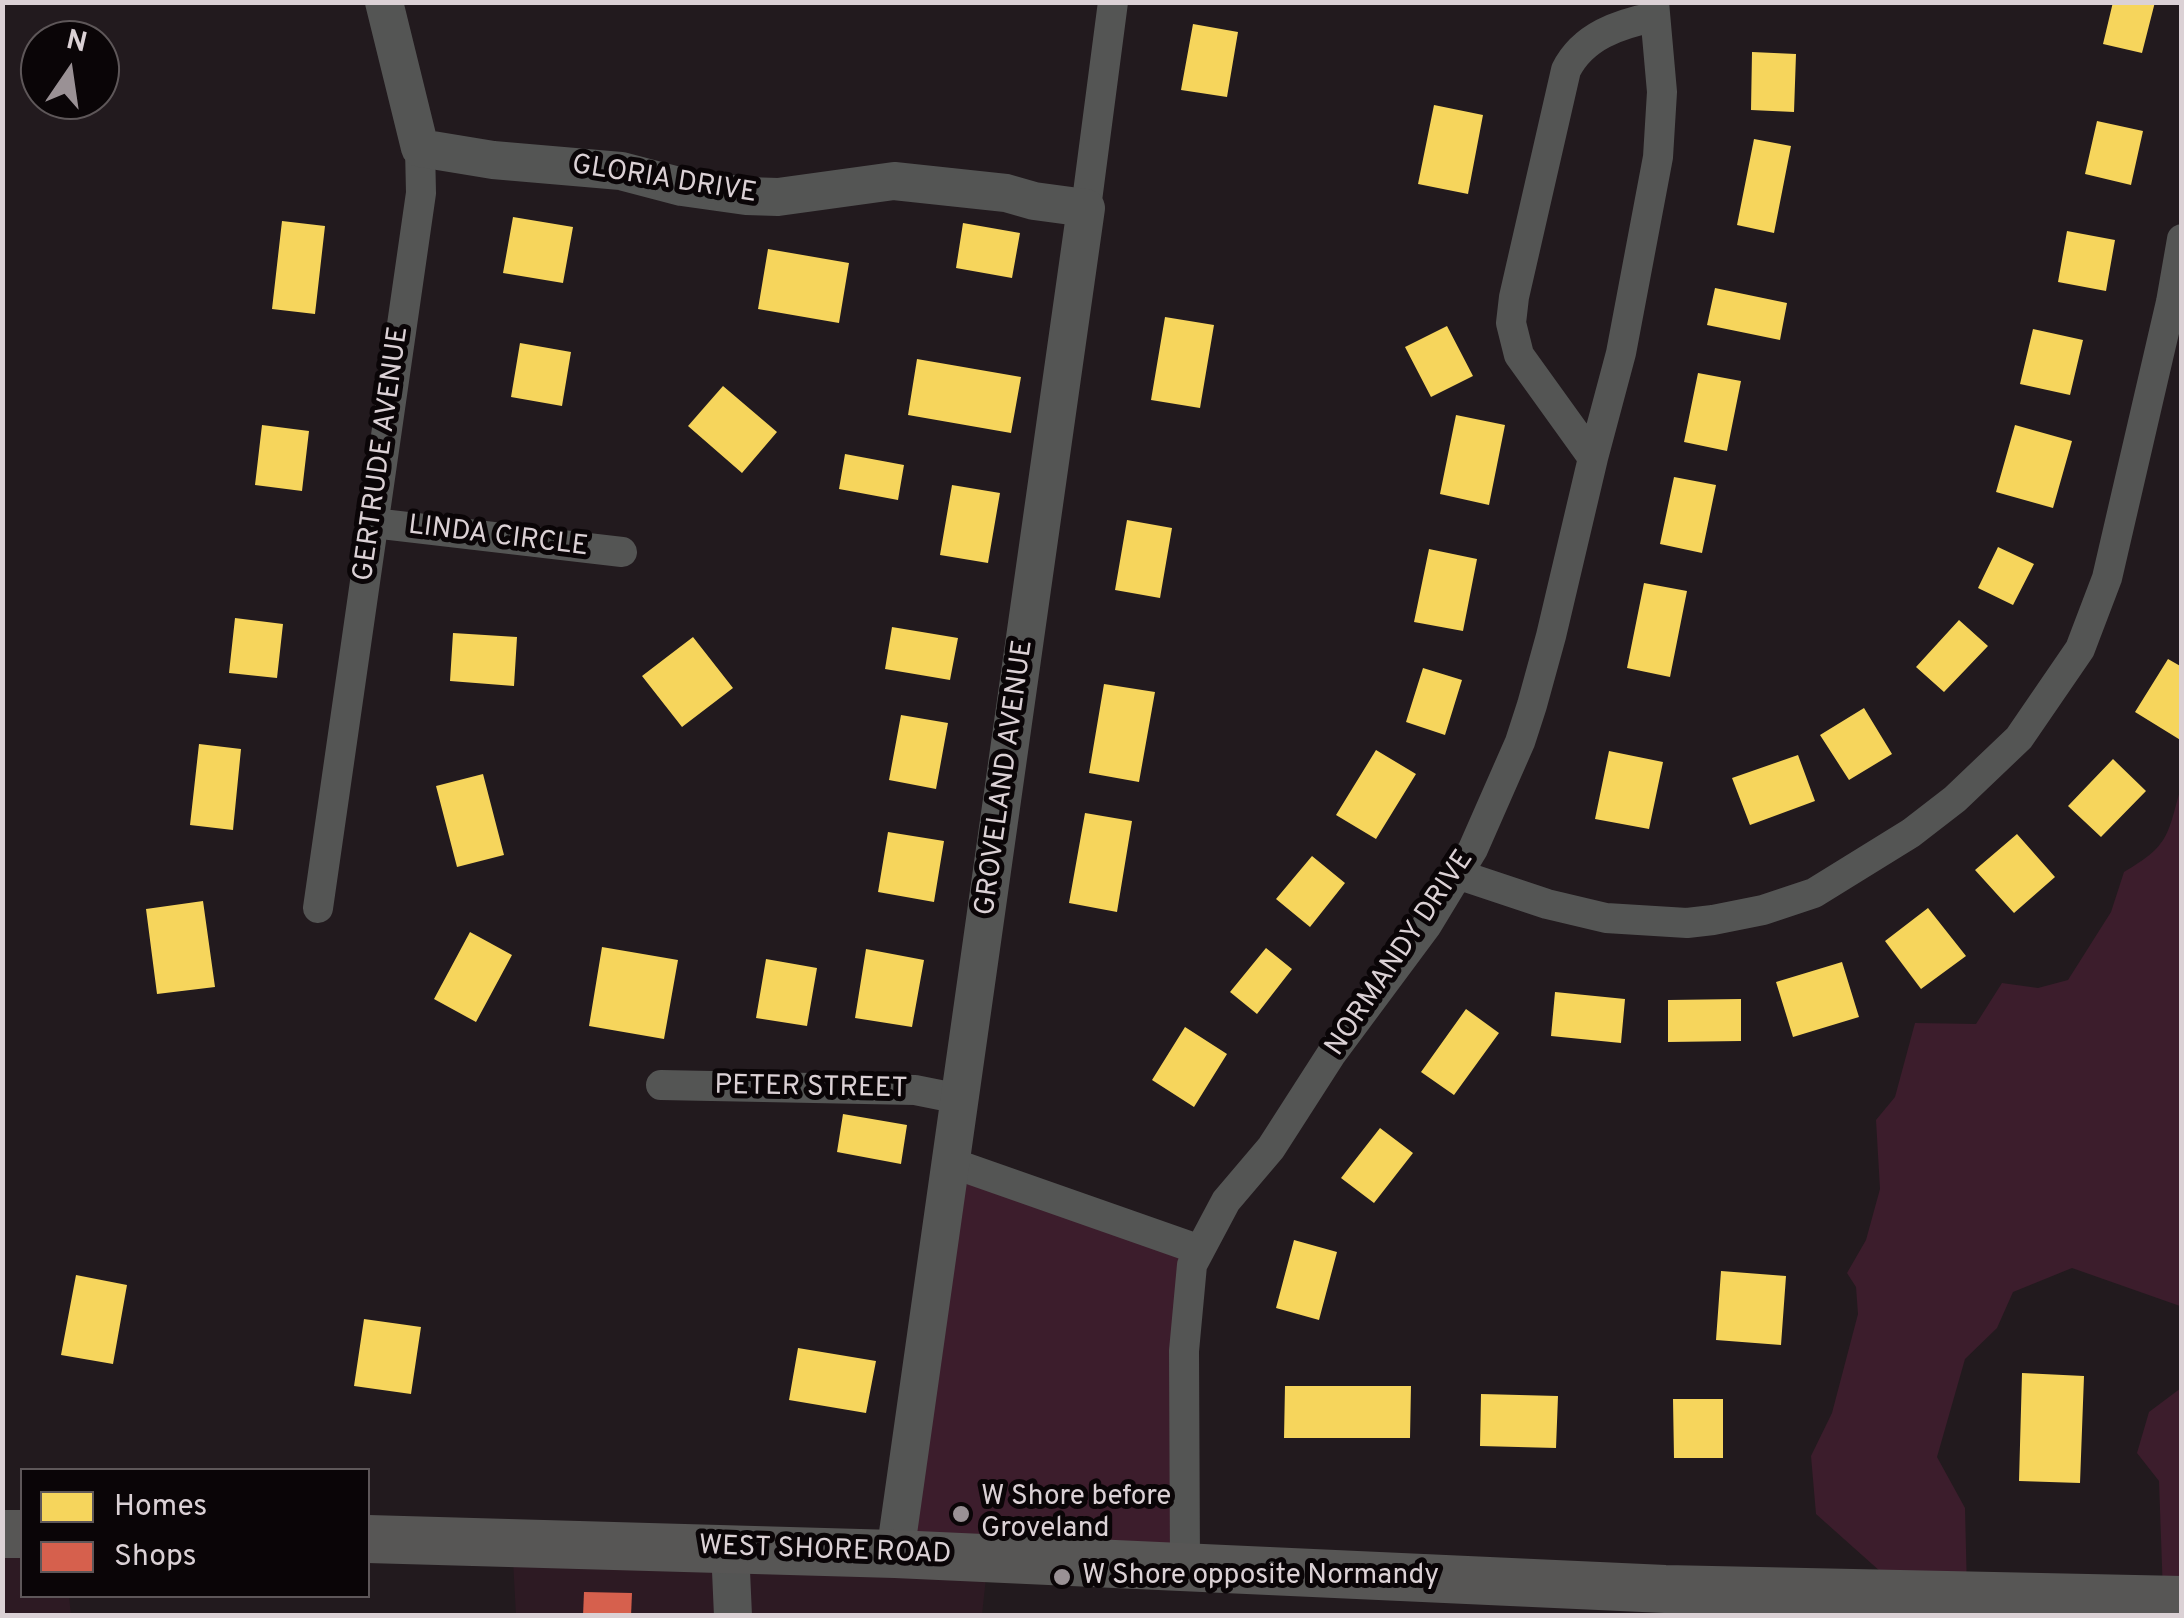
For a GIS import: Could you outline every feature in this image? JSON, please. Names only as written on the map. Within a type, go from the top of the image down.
[{"type":"main road","name":"WEST SHORE ROAD","points":[[370,1539],[1184,1566],[1664,1602],[2182,1600]]},
{"type":"street","name":"GERTRUDE AVENUE","points":[[318,908],[421,194],[420,148],[384,2]]},
{"type":"street","name":"GROVELAND AVENUE","points":[[895,1554],[1112,2]]},
{"type":"street","name":"NORMANDY DRIVE","points":[[1184,1566],[1184,1351],[1190,1279],[1200,1250],[1226,1201],[1271,1148],[1332,1052],[1460,875],[1487,821],[1532,705],[1620,353],[1658,157],[1662,92],[1654,10],[1583,45],[1566,70],[1514,297],[1512,322],[1519,355],[1592,458]]},
{"type":"street","name":"GLORIA DRIVE","points":[[420,148],[493,160],[621,171],[682,187],[746,196],[778,198],[894,181],[1006,193],[1086,208]]},
{"type":"street","points":[[1460,875],[1606,918],[1688,924],[1763,910],[1814,892],[1911,833],[1955,799],[2019,738],[2080,649],[2107,578],[2182,238]]},
{"type":"street","name":"LINDA CIRCLE","points":[[373,523],[622,552]]},
{"type":"street","name":"PETER STREET","points":[[661,1086],[915,1090],[960,1100]]},
{"type":"street","points":[[952,1164],[1200,1250]]},
{"type":"street","points":[[730,1548],[734,1616]]},
{"type":"shaded area","points":[[2181,787],[2181,1311],[2180,1306],[2072,1268],[2013,1292],[1997,1328],[1965,1359],[1937,1457],[1965,1508],[1967,1591],[2163,1594],[2159,1481],[2137,1453],[2149,1412],[2181,1388],[2181,1615],[1900,1589],[1816,1514],[1811,1456],[1832,1413],[1858,1314],[1856,1287],[1847,1273],[1866,1240],[1880,1189],[1876,1120],[1895,1097],[1915,1023],[1976,1024],[2002,983],[2038,988],[2068,980],[2111,912],[2124,872],[2150,854],[2164,838]]},
{"type":"shaded area","points":[[953,1173],[1197,1246],[1185,1557],[903,1551]]},
{"type":"shaded area","points":[[3,1530],[20,1531],[20,1598],[69,1598],[71,1615],[3,1616]]},
{"type":"shaded area","points":[[512,1542],[988,1559],[982,1615],[516,1616]]},
{"type":"building: Homes","points":[[2113,2],[2155,2],[2142,53],[2103,44]]},
{"type":"building: Homes","points":[[1193,24],[1238,32],[1227,97],[1181,90]]},
{"type":"building: Homes","points":[[1752,52],[1796,54],[1794,112],[1751,110]]},
{"type":"building: Homes","points":[[1434,105],[1483,115],[1468,194],[1418,184]]},
{"type":"building: Homes","points":[[2097,121],[2143,131],[2131,185],[2085,174]]},
{"type":"building: Homes","points":[[1754,139],[1791,146],[1774,233],[1737,225]]},
{"type":"building: Homes","points":[[513,217],[573,227],[563,283],[503,273]]},
{"type":"building: Homes","points":[[282,221],[325,226],[315,314],[272,309]]},
{"type":"building: Homes","points":[[963,223],[1020,233],[1012,278],[956,268]]},
{"type":"building: Homes","points":[[2067,231],[2115,240],[2106,291],[2058,282]]},
{"type":"building: Homes","points":[[768,249],[849,263],[839,323],[758,309]]},
{"type":"building: Homes","points":[[1715,288],[1787,303],[1780,340],[1707,325]]},
{"type":"building: Homes","points":[[1165,317],[1214,325],[1200,408],[1151,400]]},
{"type":"building: Homes","points":[[1447,326],[1473,376],[1431,397],[1405,347]]},
{"type":"building: Homes","points":[[2033,329],[2083,340],[2070,395],[2020,384]]},
{"type":"building: Homes","points":[[520,343],[571,352],[562,406],[511,397]]},
{"type":"building: Homes","points":[[917,359],[1021,377],[1011,433],[908,415]]},
{"type":"building: Homes","points":[[1698,373],[1741,381],[1727,451],[1684,442]]},
{"type":"building: Homes","points":[[723,386],[777,432],[742,473],[688,426]]},
{"type":"building: Homes","points":[[1456,415],[1505,425],[1489,505],[1440,494]]},
{"type":"building: Homes","points":[[262,425],[309,431],[302,491],[255,485]]},
{"type":"building: Homes","points":[[2015,425],[2072,441],[2053,508],[1996,492]]},
{"type":"building: Homes","points":[[845,454],[904,465],[898,500],[839,489]]},
{"type":"building: Homes","points":[[1674,477],[1716,485],[1702,553],[1660,544]]},
{"type":"building: Homes","points":[[952,485],[1000,493],[988,563],[940,555]]},
{"type":"building: Homes","points":[[1127,520],[1172,528],[1160,598],[1115,590]]},
{"type":"building: Homes","points":[[1998,547],[2034,564],[2013,605],[1978,588]]},
{"type":"building: Homes","points":[[1429,549],[1477,559],[1463,631],[1414,622]]},
{"type":"building: Homes","points":[[1644,583],[1687,591],[1670,677],[1627,668]]},
{"type":"building: Homes","points":[[235,618],[283,624],[277,678],[229,673]]},
{"type":"building: Homes","points":[[1959,620],[1988,646],[1944,692],[1916,667]]},
{"type":"building: Homes","points":[[892,627],[958,638],[950,680],[885,669]]},
{"type":"building: Homes","points":[[453,633],[517,637],[514,686],[450,681]]},
{"type":"building: Homes","points":[[693,637],[733,688],[682,727],[642,676]]},
{"type":"building: Homes","points":[[2168,659],[2182,667],[2182,741],[2135,712]]},
{"type":"building: Homes","points":[[1423,668],[1462,680],[1445,735],[1406,722]]},
{"type":"building: Homes","points":[[1104,684],[1155,692],[1139,782],[1089,773]]},
{"type":"building: Homes","points":[[1864,708],[1892,754],[1849,780],[1820,735]]},
{"type":"building: Homes","points":[[901,715],[948,723],[936,789],[889,780]]},
{"type":"building: Homes","points":[[199,744],[241,749],[233,830],[190,825]]},
{"type":"building: Homes","points":[[1376,750],[1416,774],[1376,839],[1336,815]]},
{"type":"building: Homes","points":[[1609,751],[1663,762],[1649,829],[1595,819]]},
{"type":"building: Homes","points":[[1798,755],[1815,801],[1750,825],[1732,778]]},
{"type":"building: Homes","points":[[2113,759],[2146,791],[2101,837],[2068,806]]},
{"type":"building: Homes","points":[[483,774],[504,855],[457,867],[436,786]]},
{"type":"building: Homes","points":[[1085,813],[1132,821],[1117,912],[1069,903]]},
{"type":"building: Homes","points":[[888,832],[944,841],[934,902],[878,892]]},
{"type":"building: Homes","points":[[2017,834],[2055,877],[2014,913],[1975,870]]},
{"type":"building: Homes","points":[[1312,856],[1345,883],[1310,927],[1276,899]]},
{"type":"building: Homes","points":[[203,901],[215,987],[157,994],[146,909]]},
{"type":"building: Homes","points":[[1928,908],[1966,956],[1921,989],[1885,941]]},
{"type":"building: Homes","points":[[470,932],[512,955],[476,1022],[434,999]]},
{"type":"building: Homes","points":[[602,947],[678,960],[664,1039],[589,1026]]},
{"type":"building: Homes","points":[[1266,948],[1292,969],[1257,1014],[1230,992]]},
{"type":"building: Homes","points":[[866,949],[924,960],[912,1027],[855,1018]]},
{"type":"building: Homes","points":[[766,959],[817,968],[807,1026],[756,1018]]},
{"type":"building: Homes","points":[[1842,962],[1859,1017],[1793,1037],[1776,982]]},
{"type":"building: Homes","points":[[1555,992],[1625,999],[1621,1043],[1551,1036]]},
{"type":"building: Homes","points":[[1741,999],[1741,1041],[1668,1042],[1668,1000]]},
{"type":"building: Homes","points":[[1466,1009],[1499,1033],[1454,1095],[1421,1072]]},
{"type":"building: Homes","points":[[1185,1027],[1227,1054],[1194,1107],[1152,1080]]},
{"type":"building: Homes","points":[[843,1114],[907,1125],[901,1164],[837,1152]]},
{"type":"building: Homes","points":[[1380,1128],[1413,1153],[1374,1203],[1341,1178]]},
{"type":"building: Homes","points":[[1294,1240],[1337,1252],[1319,1320],[1276,1308]]},
{"type":"building: Homes","points":[[1721,1271],[1786,1276],[1781,1345],[1716,1340]]},
{"type":"building: Homes","points":[[76,1275],[127,1285],[113,1364],[61,1355]]},
{"type":"building: Homes","points":[[364,1319],[421,1327],[411,1394],[354,1386]]},
{"type":"building: Homes","points":[[798,1348],[876,1361],[866,1413],[789,1400]]},
{"type":"building: Homes","points":[[2022,1373],[2084,1376],[2080,1483],[2019,1481]]},
{"type":"building: Homes","points":[[1285,1386],[1411,1386],[1410,1438],[1284,1438]]},
{"type":"building: Homes","points":[[1481,1394],[1558,1396],[1556,1448],[1480,1446]]},
{"type":"building: Homes","points":[[1673,1399],[1723,1399],[1723,1458],[1674,1458]]},
{"type":"building: Shops","points":[[584,1592],[632,1593],[631,1616],[583,1616]]},
{"type":"place","name":"W Shore before Groveland","points":[[961,1514]]},
{"type":"place","name":"W Shore opposite Normandy","points":[[1062,1577]]}]
